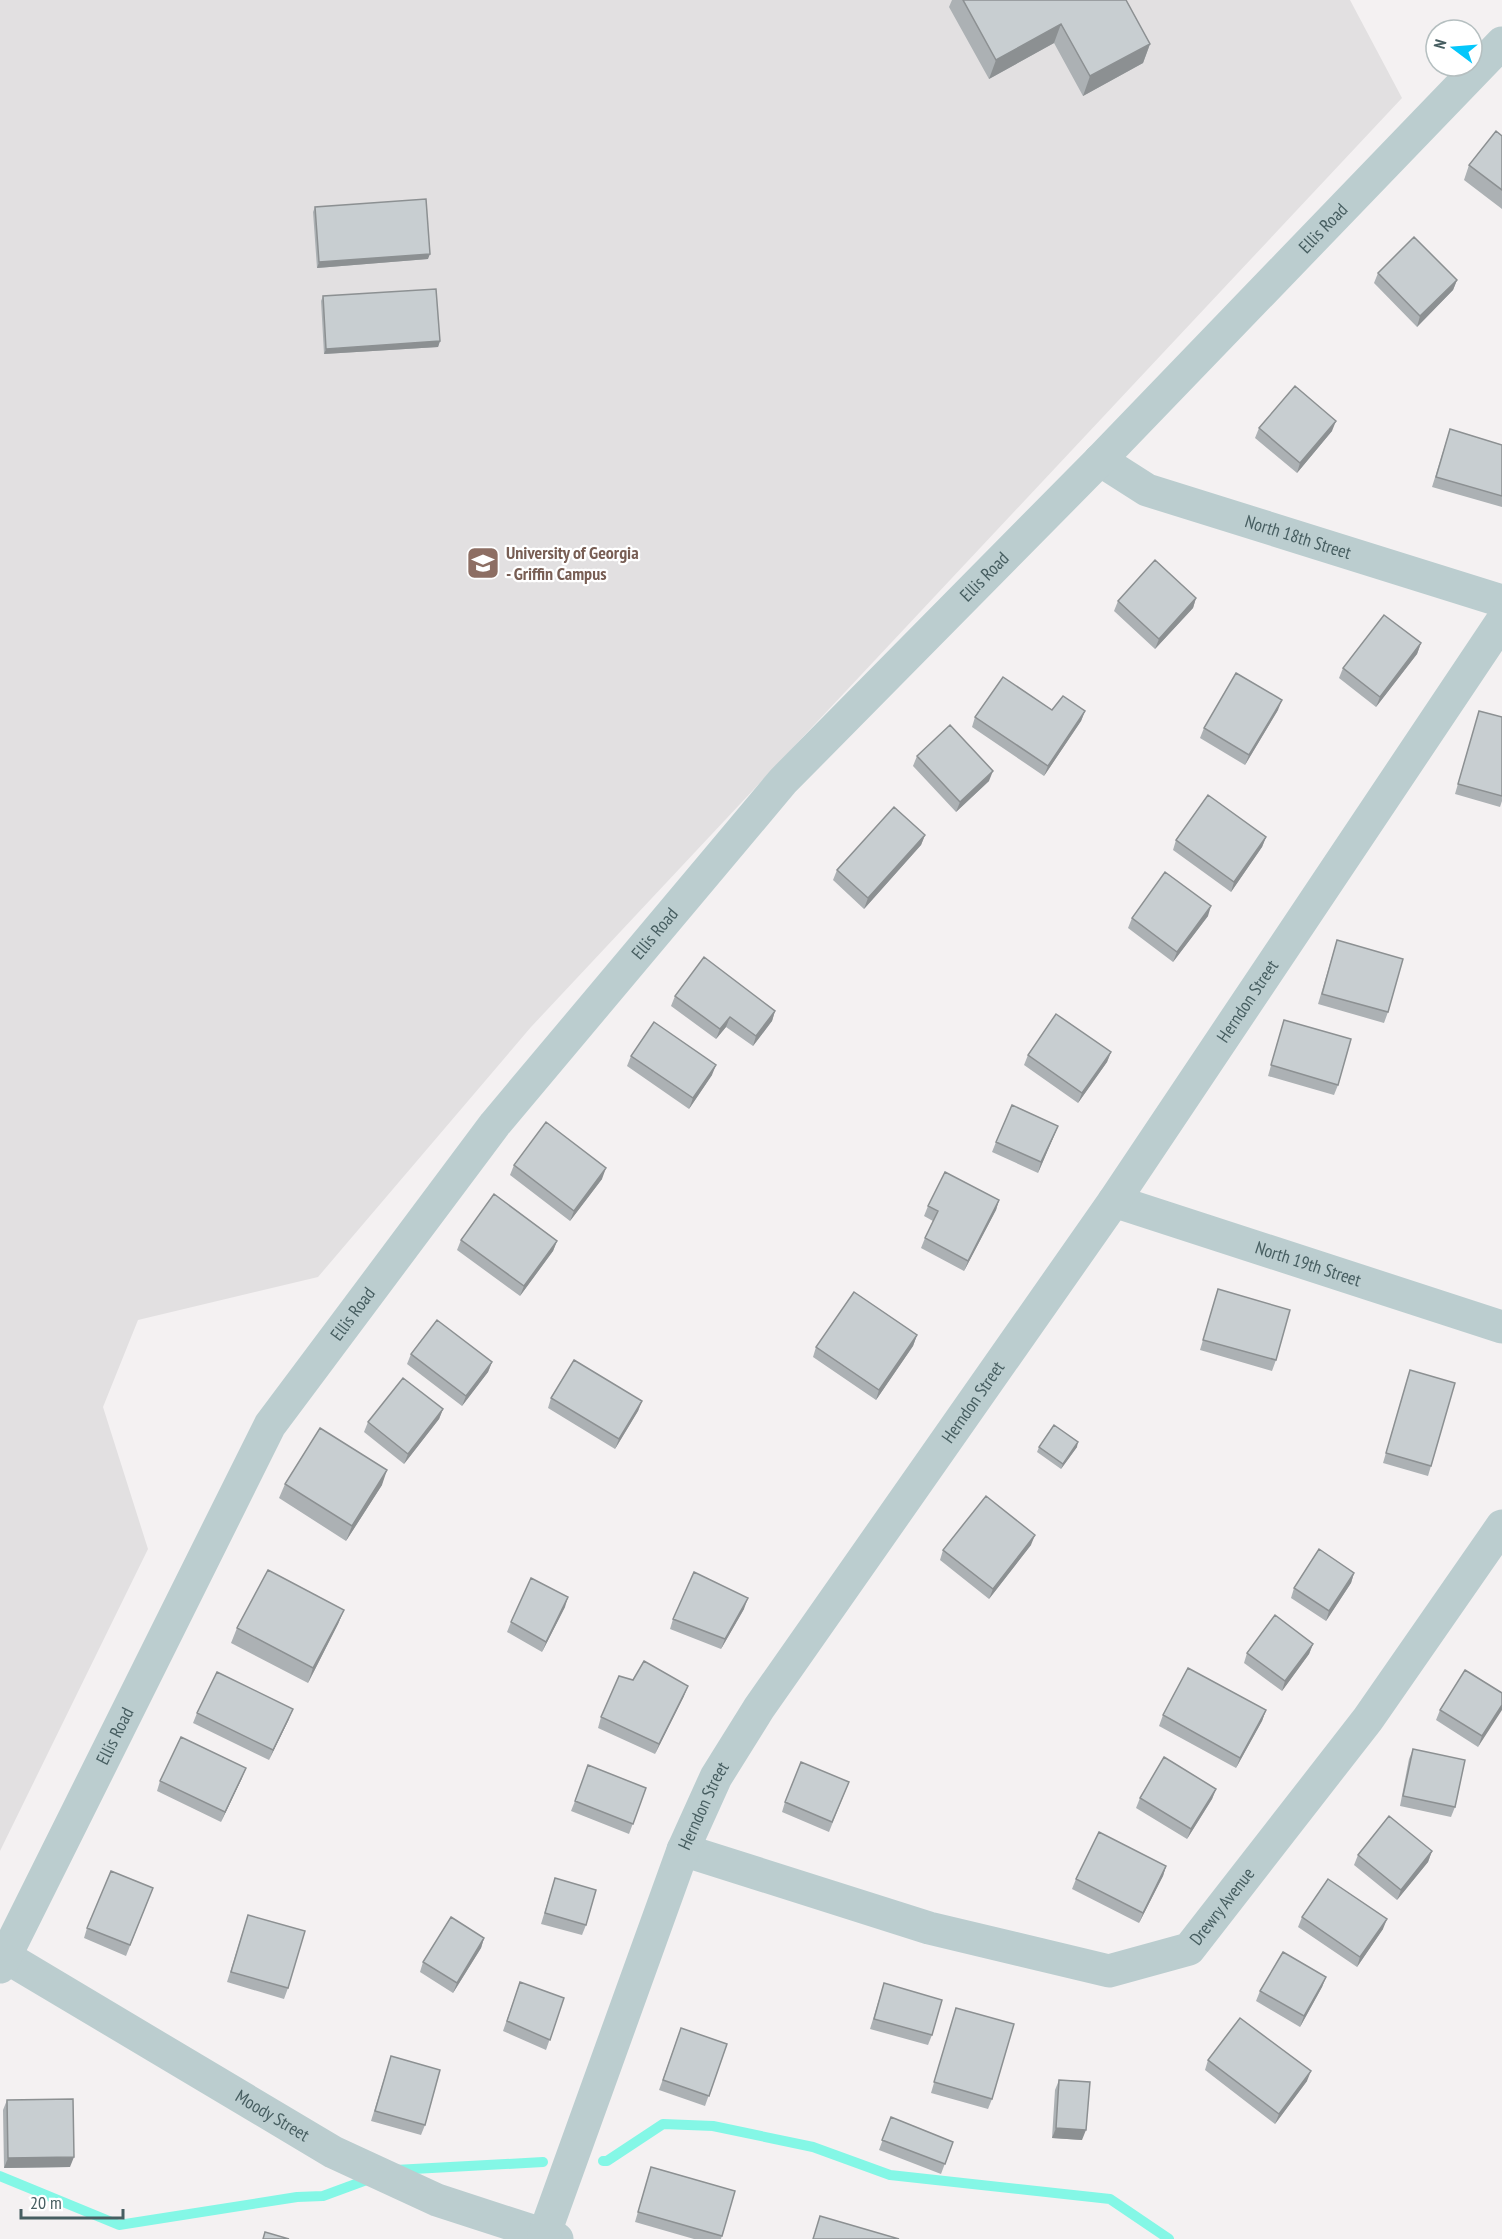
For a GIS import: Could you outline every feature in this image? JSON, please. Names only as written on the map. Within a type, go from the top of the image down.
[{"type":"street","name":"Ellis Road","points":[[3,1962],[270,1425],[495,1124],[783,781],[1100,460],[1502,44]]},
{"type":"street","name":"North 18th Street","points":[[1100,460],[1147,490],[1502,602]]},
{"type":"street","name":"Herndon Street","points":[[550,2237],[683,1850],[716,1777],[759,1707],[1114,1201],[1502,621]]},
{"type":"street","name":"North 19th Street","points":[[1114,1201],[1502,1327]]},
{"type":"street","name":"Drewry Avenue","points":[[683,1850],[929,1928],[1108,1971],[1189,1949],[1368,1719],[1502,1526]]},
{"type":"street","name":"Moody Street","points":[[3,1962],[333,2152],[436,2200],[550,2237]]},
{"type":"shaded area","name":"University of Georgia - Griffin Campus","points":[[0,0],[1350,0],[1402,98],[531,1027],[318,1277],[138,1320],[103,1407],[148,1549],[0,1851]]},
{"type":"building","points":[[963,0],[1126,0],[1150,44],[1090,76],[1061,24],[996,60]]},
{"type":"building","points":[[1496,131],[1502,136],[1502,190],[1469,165]]},
{"type":"building","points":[[426,199],[430,254],[319,262],[315,207]]},
{"type":"building","points":[[1414,237],[1457,280],[1420,316],[1378,273]]},
{"type":"building","points":[[436,289],[440,341],[326,349],[323,296]]},
{"type":"building","points":[[1295,386],[1336,421],[1300,463],[1259,428]]},
{"type":"building","points":[[1450,429],[1502,445],[1502,496],[1436,477]]},
{"type":"building","points":[[1155,560],[1196,598],[1159,639],[1118,601]]},
{"type":"building","points":[[1384,615],[1421,643],[1380,697],[1343,668]]},
{"type":"building","points":[[1236,673],[1282,700],[1249,755],[1204,728]]},
{"type":"building","points":[[1003,677],[1052,710],[1063,696],[1085,711],[1048,766],[975,717]]},
{"type":"building","points":[[1479,711],[1502,717],[1502,796],[1458,784]]},
{"type":"building","points":[[950,725],[993,771],[960,802],[917,756]]},
{"type":"building","points":[[1208,795],[1266,837],[1234,882],[1176,840]]},
{"type":"building","points":[[894,807],[925,835],[868,898],[837,870]]},
{"type":"building","points":[[1165,872],[1211,906],[1177,952],[1132,918]]},
{"type":"building","points":[[1337,940],[1403,959],[1388,1012],[1322,994]]},
{"type":"building","points":[[704,957],[775,1011],[756,1036],[730,1017],[720,1029],[675,996]]},
{"type":"building","points":[[1056,1014],[1111,1052],[1082,1093],[1028,1055]]},
{"type":"building","points":[[1284,1020],[1351,1039],[1338,1085],[1271,1065]]},
{"type":"building","points":[[654,1022],[716,1065],[693,1098],[631,1056]]},
{"type":"building","points":[[1012,1105],[1058,1126],[1041,1162],[996,1142]]},
{"type":"building","points":[[546,1122],[606,1168],[574,1211],[514,1165]]},
{"type":"building","points":[[945,1172],[999,1200],[968,1261],[925,1238],[938,1211],[928,1206]]},
{"type":"building","points":[[494,1194],[557,1241],[524,1286],[461,1240]]},
{"type":"building","points":[[1218,1289],[1290,1310],[1276,1360],[1203,1340]]},
{"type":"building","points":[[854,1292],[917,1335],[879,1390],[816,1347]]},
{"type":"building","points":[[437,1320],[492,1362],[466,1396],[411,1354]]},
{"type":"building","points":[[574,1360],[642,1401],[619,1439],[551,1398]]},
{"type":"building","points":[[1410,1370],[1455,1383],[1431,1466],[1386,1453]]},
{"type":"building","points":[[403,1378],[443,1409],[408,1454],[368,1422]]},
{"type":"building","points":[[1054,1425],[1078,1442],[1063,1464],[1039,1447]]},
{"type":"building","points":[[320,1428],[387,1470],[352,1526],[285,1484]]},
{"type":"building","points":[[986,1496],[1035,1535],[993,1589],[943,1550]]},
{"type":"building","points":[[1319,1549],[1354,1573],[1329,1611],[1294,1588]]},
{"type":"building","points":[[268,1570],[344,1610],[313,1668],[237,1628]]},
{"type":"building","points":[[694,1572],[748,1598],[725,1639],[673,1619]]},
{"type":"building","points":[[531,1578],[568,1597],[546,1642],[511,1622]]},
{"type":"building","points":[[1275,1615],[1313,1644],[1285,1681],[1247,1653]]},
{"type":"building","points":[[644,1661],[688,1686],[659,1744],[601,1717],[619,1676],[633,1680]]},
{"type":"building","points":[[1188,1668],[1266,1710],[1240,1758],[1163,1715]]},
{"type":"building","points":[[1465,1670],[1502,1693],[1502,1705],[1482,1736],[1440,1710]]},
{"type":"building","points":[[217,1672],[293,1709],[273,1750],[197,1713]]},
{"type":"building","points":[[181,1737],[246,1768],[225,1812],[160,1781]]},
{"type":"building","points":[[1413,1749],[1465,1760],[1455,1807],[1403,1796]]},
{"type":"building","points":[[1164,1757],[1216,1789],[1191,1829],[1140,1798]]},
{"type":"building","points":[[801,1762],[849,1782],[832,1822],[785,1802]]},
{"type":"building","points":[[588,1765],[646,1788],[633,1824],[575,1801]]},
{"type":"building","points":[[1389,1816],[1432,1851],[1401,1890],[1358,1855]]},
{"type":"building","points":[[1099,1832],[1166,1866],[1143,1913],[1076,1879]]},
{"type":"building","points":[[111,1871],[153,1888],[130,1945],[87,1928]]},
{"type":"building","points":[[555,1878],[596,1890],[586,1925],[545,1913]]},
{"type":"building","points":[[1328,1879],[1387,1919],[1360,1957],[1302,1917]]},
{"type":"building","points":[[248,1915],[305,1931],[288,1988],[231,1972]]},
{"type":"building","points":[[451,1917],[484,1938],[457,1983],[423,1962]]},
{"type":"building","points":[[1283,1952],[1326,1977],[1304,2016],[1260,1991]]},
{"type":"building","points":[[520,1982],[564,1998],[550,2040],[507,2021]]},
{"type":"building","points":[[884,1983],[942,2000],[932,2035],[874,2019]]},
{"type":"building","points":[[956,2008],[1014,2024],[992,2099],[934,2082]]},
{"type":"building","points":[[1240,2018],[1311,2071],[1279,2114],[1208,2060]]},
{"type":"building","points":[[681,2028],[727,2044],[709,2096],[663,2080]]},
{"type":"building","points":[[391,2056],[440,2070],[425,2125],[375,2111]]},
{"type":"building","points":[[1059,2080],[1090,2082],[1086,2130],[1056,2128]]},
{"type":"building","points":[[73,2099],[74,2157],[8,2158],[7,2100]]},
{"type":"building","points":[[891,2117],[953,2142],[945,2164],[882,2140]]},
{"type":"building","points":[[651,2167],[735,2191],[722,2236],[638,2212]]},
{"type":"building","points":[[820,2216],[899,2239],[813,2239]]},
{"type":"building","points":[[265,2232],[289,2239],[263,2239]]},
{"type":"waterway","points":[[603,2161],[607,2161],[663,2124],[713,2126],[813,2147],[890,2175],[1110,2199],[1169,2239]]},
{"type":"waterway","points":[[395,2170],[543,2162]]},
{"type":"waterway","points":[[0,2176],[119,2225],[297,2197],[323,2196],[372,2178]]},
{"type":"place","name":"University of Georgia - Griffin Campus","points":[[483,563]]}]
